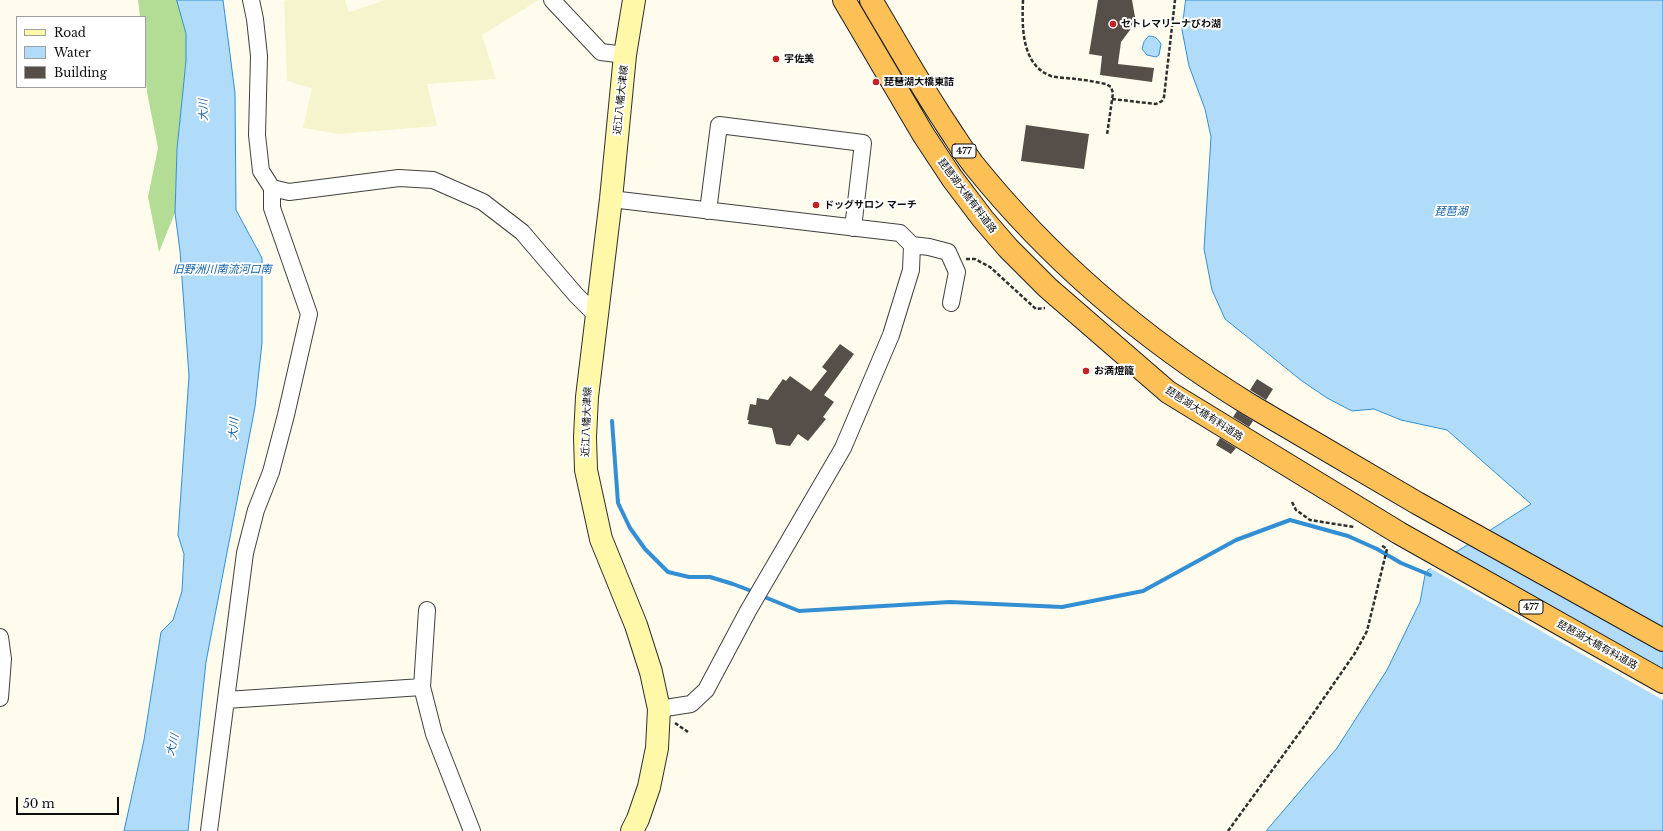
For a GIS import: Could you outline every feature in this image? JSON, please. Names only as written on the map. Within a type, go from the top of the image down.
[{"type":"highway","name":"琵琶湖大橋有料道路","points":[[844,0],[903,101],[952,178],[983,219],[1008,248],[1048,288],[1168,392],[1389,542],[1663,682]]},
{"type":"highway","name":"477","points":[[871,0],[936,108],[972,163],[1013,211],[1056,256],[1084,282],[1133,323],[1225,389],[1417,502],[1663,640]]},
{"type":"main road","name":"近江八幡大津線","points":[[632,831],[638,820],[649,787],[657,748],[667,716],[636,625],[601,539],[586,470],[587,397],[611,199],[625,55],[634,0]]},
{"type":"street","points":[[209,831],[245,552],[256,510],[271,472],[309,314],[272,208],[272,188],[261,171],[257,135],[259,56],[255,19],[251,0]]},
{"type":"street","points":[[552,0],[601,52],[625,55]]},
{"type":"street","points":[[708,211],[719,125],[863,143],[854,228]]},
{"type":"street","points":[[272,188],[289,192],[399,178],[432,180],[483,202],[522,232],[576,295],[597,316]]},
{"type":"street","points":[[611,199],[900,233],[912,245],[930,247],[948,252],[957,272],[951,303]]},
{"type":"street","points":[[667,716],[691,704],[706,690],[748,611],[843,448],[891,335],[911,270],[912,245]]},
{"type":"street","points":[[427,610],[422,687],[434,734],[472,831]]},
{"type":"street","points":[[0,637],[3,659],[0,698]]},
{"type":"street","points":[[226,700],[422,687]]},
{"type":"path","points":[[1023,0],[1022,23],[1025,47],[1034,64],[1042,72],[1053,76],[1106,84],[1111,87],[1113,93],[1107,135]]},
{"type":"path","points":[[1112,99],[1156,104],[1162,101],[1164,97],[1175,0]]},
{"type":"path","points":[[960,259],[975,259],[990,267],[1036,309],[1046,308]]},
{"type":"path","points":[[1292,502],[1296,510],[1310,520],[1356,527]]},
{"type":"path","points":[[1228,831],[1308,721],[1355,653],[1367,631],[1389,542]]},
{"type":"path","points":[[667,716],[688,732]]},
{"type":"shaded area","points":[[345,0],[349,12],[385,0],[539,0],[482,35],[496,79],[427,84],[437,126],[339,134],[303,128],[312,88],[287,81],[284,1]]},
{"type":"green space","points":[[138,0],[177,0],[186,34],[186,66],[177,149],[175,213],[159,252],[148,197],[158,148],[146,82],[146,16],[140,16]]},
{"type":"water","name":"旧野洲川南流河口南","points":[[177,0],[223,0],[235,93],[236,210],[262,258],[262,343],[255,407],[206,662],[188,831],[124,831],[144,740],[161,632],[173,620],[182,591],[184,554],[178,535],[189,376],[180,251],[175,213],[177,149],[186,61],[186,34]]},
{"type":"water","name":"琵琶湖","points":[[1186,0],[1663,0],[1663,831],[1266,831],[1337,748],[1387,670],[1420,602],[1425,575],[1428,570],[1531,504],[1447,430],[1401,420],[1374,409],[1352,411],[1327,398],[1302,381],[1225,319],[1212,290],[1204,249],[1211,137],[1205,109],[1189,66],[1182,30]]},
{"type":"water","points":[[1149,36],[1156,38],[1161,44],[1159,55],[1156,57],[1147,55],[1142,49],[1144,42]]},
{"type":"pier","points":[[1452,552],[1663,671],[1663,700],[1428,567]]},
{"type":"building","name":"セトレマリーナびわ湖","points":[[1098,0],[1132,0],[1135,17],[1130,30],[1121,42],[1118,64],[1154,68],[1152,82],[1100,75],[1102,56],[1089,54]]},
{"type":"building","points":[[1026,125],[1089,134],[1084,169],[1021,161]]},
{"type":"building","points":[[840,344],[854,354],[824,395],[834,402],[823,417],[826,419],[808,441],[798,434],[790,446],[776,444],[772,428],[748,424],[749,420],[747,420],[750,404],[756,405],[757,398],[768,400],[783,379],[786,381],[790,376],[811,391],[827,371],[822,367]]},
{"type":"building","points":[[1257,379],[1273,389],[1266,400],[1250,390]]},
{"type":"building","points":[[1237,411],[1253,421],[1249,427],[1233,417]]},
{"type":"building","points":[[1220,438],[1236,448],[1231,454],[1216,445]]},
{"type":"waterway","points":[[612,421],[618,503],[630,528],[645,549],[668,572],[689,577],[710,577],[754,592]]},
{"type":"waterway","points":[[762,596],[799,611],[950,602],[1062,607],[1143,591],[1236,540],[1290,520],[1348,536],[1377,549],[1401,563],[1430,575]]},
{"type":"place","name":"セトレマリーナびわ湖","points":[[1113,24]]},
{"type":"place","name":"宇佐美","points":[[776,59]]},
{"type":"place","name":"琵琶湖大橋東詰","points":[[876,82]]},
{"type":"place","name":"ドッグサロン マーチ","points":[[816,205]]},
{"type":"place","name":"お満燈籠","points":[[1086,371]]},
{"type":"water label","name":"大川","points":[[204,110]]},
{"type":"water label","name":"大川","points":[[234,429]]},
{"type":"water label","name":"大川","points":[[173,745]]}]
